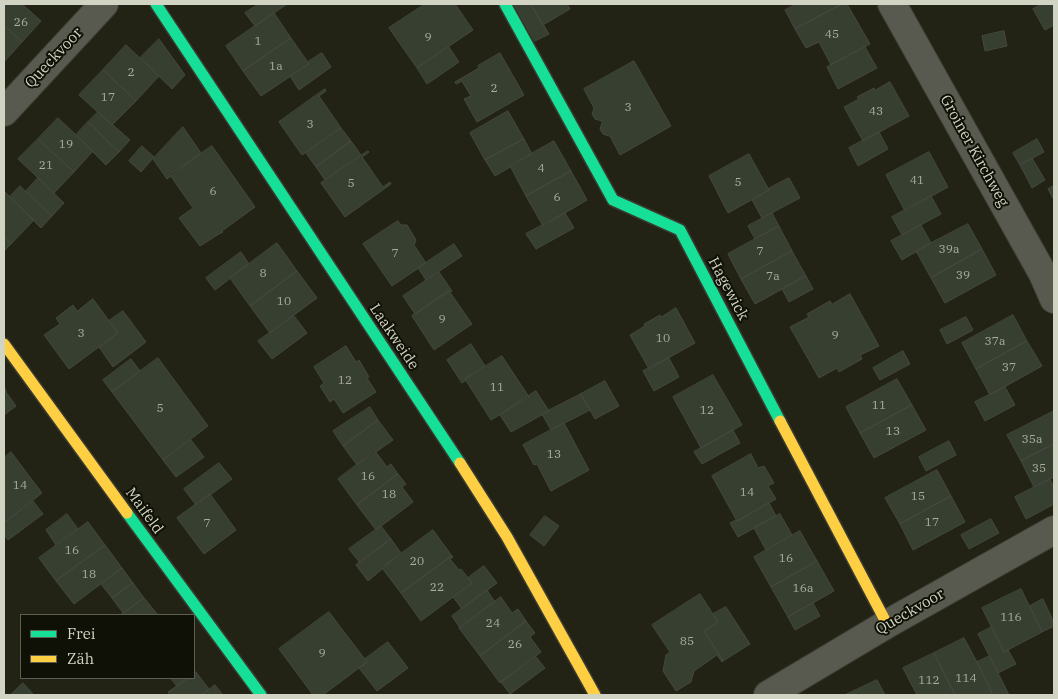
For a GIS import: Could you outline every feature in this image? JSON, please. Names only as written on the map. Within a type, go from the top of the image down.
[{"type":"street","name":"Queckvoor","points":[[4,112],[104,4]]},
{"type":"street","name":"Laakweide","points":[[156,4],[497,520],[594,695]]},
{"type":"street","name":"Hagewick","points":[[505,4],[613,200],[680,230],[888,624]]},
{"type":"street","name":"Groiner Kirchweg","points":[[892,4],[1049,270],[1054,299]]},
{"type":"street","name":"Maifeld","points":[[4,344],[261,695]]},
{"type":"street","name":"Queckvoor","points":[[768,695],[888,624],[1054,530]]},
{"type":"building","points":[[4,4],[22,4],[41,21],[22,42],[4,25]]},
{"type":"building","points":[[259,4],[287,4],[255,26],[245,13]]},
{"type":"building","points":[[425,4],[455,4],[473,30],[417,68],[389,28]]},
{"type":"building","points":[[514,4],[531,4],[549,34],[535,41]]},
{"type":"building","points":[[531,4],[567,4],[570,9],[543,25]]},
{"type":"building","points":[[797,4],[842,4],[795,29],[785,10]]},
{"type":"building","points":[[842,4],[847,4],[870,44],[831,65],[819,42],[806,48],[795,29]]},
{"type":"building","points":[[1042,4],[1054,4],[1054,25],[1045,30],[1033,9]]},
{"type":"building","points":[[274,13],[291,38],[243,71],[226,46]]},
{"type":"building","points":[[4,25],[22,42],[4,62]]},
{"type":"building","points":[[1004,31],[1007,46],[985,51],[982,36]]},
{"type":"building","points":[[291,38],[309,64],[261,96],[243,71]]},
{"type":"building","points":[[159,39],[185,75],[172,89],[140,58]]},
{"type":"building","points":[[126,45],[159,76],[136,101],[103,70]]},
{"type":"building","points":[[449,47],[459,62],[427,84],[417,68]]},
{"type":"building","points":[[865,47],[877,68],[838,89],[827,67]]},
{"type":"building","points":[[322,53],[331,67],[299,90],[290,76]]},
{"type":"building","points":[[500,53],[524,95],[477,122],[464,99],[471,96],[462,81],[456,84],[455,82]]},
{"type":"building","points":[[634,61],[671,126],[620,155],[610,136],[603,134],[600,129],[602,121],[595,119],[592,114],[594,108],[584,89]]},
{"type":"building","points":[[103,70],[136,101],[112,125],[79,95]]},
{"type":"building","points":[[890,82],[909,116],[863,141],[844,107],[859,99],[857,97]]},
{"type":"building","points":[[325,89],[326,91],[319,96],[341,128],[302,155],[279,122]]},
{"type":"building","points":[[508,111],[524,139],[485,160],[470,133]]},
{"type":"building","points":[[98,112],[130,140],[119,152],[88,122]]},
{"type":"building","points":[[58,118],[93,151],[74,172],[38,139]]},
{"type":"building","points":[[88,122],[119,152],[106,165],[76,135]]},
{"type":"building","points":[[183,127],[201,153],[167,179],[153,159]]},
{"type":"building","points":[[341,128],[351,141],[316,167],[306,153]]},
{"type":"building","points":[[879,132],[888,149],[858,166],[849,148]]},
{"type":"building","points":[[38,139],[74,172],[54,193],[18,159]]},
{"type":"building","points":[[524,139],[532,154],[495,176],[485,160]]},
{"type":"building","points":[[1037,139],[1044,152],[1020,165],[1013,153]]},
{"type":"building","points":[[351,141],[361,155],[325,180],[316,167]]},
{"type":"building","points":[[554,141],[571,171],[526,196],[510,166]]},
{"type":"building","points":[[142,146],[154,157],[141,172],[129,161]]},
{"type":"building","points":[[212,146],[255,207],[223,232],[200,246],[179,218],[193,208],[170,175]]},
{"type":"building","points":[[368,151],[362,157],[383,187],[390,182],[391,184],[345,217],[321,183]]},
{"type":"building","points":[[929,152],[948,187],[905,211],[886,175]]},
{"type":"building","points":[[749,154],[769,190],[728,213],[709,176]]},
{"type":"building","points":[[1032,158],[1045,180],[1032,188],[1020,165]]},
{"type":"building","points":[[571,171],[587,200],[543,226],[526,196]]},
{"type":"building","points":[[38,178],[64,203],[52,216],[26,191]]},
{"type":"building","points":[[789,178],[800,198],[762,218],[752,200]]},
{"type":"building","points":[[20,186],[52,216],[41,228],[10,197]]},
{"type":"building","points":[[1054,186],[1054,200],[1048,189]]},
{"type":"building","points":[[4,191],[34,220],[11,244],[4,237]]},
{"type":"building","points":[[931,196],[941,214],[902,235],[892,217]]},
{"type":"building","points":[[565,213],[574,228],[536,249],[526,234]]},
{"type":"building","points":[[772,213],[779,226],[755,239],[748,226]]},
{"type":"building","points":[[398,221],[401,225],[407,225],[416,240],[414,245],[426,263],[392,286],[363,244]]},
{"type":"building","points":[[968,224],[982,249],[931,278],[916,251]]},
{"type":"building","points":[[921,225],[931,243],[902,260],[891,241]]},
{"type":"building","points":[[779,226],[792,251],[741,279],[728,254]]},
{"type":"building","points":[[4,237],[11,244],[4,251]]},
{"type":"building","points":[[277,243],[297,271],[250,306],[230,278]]},
{"type":"building","points":[[454,244],[462,256],[426,280],[418,268]]},
{"type":"building","points":[[982,249],[996,275],[945,303],[931,278]]},
{"type":"building","points":[[792,251],[806,276],[755,304],[741,279]]},
{"type":"building","points":[[241,252],[249,264],[215,290],[206,278]]},
{"type":"building","points":[[297,271],[317,298],[270,333],[250,306]]},
{"type":"building","points":[[439,272],[452,291],[449,291],[415,314],[403,296]]},
{"type":"building","points":[[806,276],[813,289],[789,302],[782,289]]},
{"type":"building","points":[[449,291],[472,324],[434,350],[412,316]]},
{"type":"building","points":[[850,294],[879,346],[860,355],[862,359],[839,372],[837,368],[819,378],[790,327],[809,317],[807,314],[830,301],[832,304]]},
{"type":"building","points":[[93,299],[118,333],[69,369],[44,335],[60,324],[56,318],[73,305],[77,311]]},
{"type":"building","points":[[676,308],[695,343],[649,369],[630,335],[645,326],[644,324]]},
{"type":"building","points":[[123,311],[146,342],[113,367],[99,347],[118,333],[109,321]]},
{"type":"building","points":[[1013,315],[1027,341],[976,369],[962,343]]},
{"type":"building","points":[[294,316],[307,333],[272,359],[258,341]]},
{"type":"building","points":[[966,317],[973,330],[947,344],[940,330]]},
{"type":"building","points":[[1027,341],[1042,366],[990,395],[976,369]]},
{"type":"building","points":[[471,344],[485,366],[462,383],[447,360]]},
{"type":"building","points":[[346,346],[356,362],[359,360],[376,392],[343,413],[334,399],[330,402],[320,386],[324,383],[314,367]]},
{"type":"building","points":[[903,351],[910,364],[880,380],[873,368]]},
{"type":"building","points":[[502,356],[529,397],[491,420],[465,379]]},
{"type":"building","points":[[158,358],[208,426],[163,460],[112,392]]},
{"type":"building","points":[[669,358],[679,377],[654,391],[643,371]]},
{"type":"building","points":[[131,359],[140,371],[112,392],[103,380]]},
{"type":"building","points":[[713,375],[742,425],[701,448],[673,397]]},
{"type":"building","points":[[897,379],[912,405],[860,433],[846,407]]},
{"type":"building","points":[[605,381],[619,406],[595,419],[581,394]]},
{"type":"building","points":[[4,387],[16,406],[4,415]]},
{"type":"building","points":[[1005,387],[1015,405],[985,421],[975,402]]},
{"type":"building","points":[[536,391],[549,411],[511,432],[500,415]]},
{"type":"building","points":[[581,394],[590,410],[551,430],[542,414]]},
{"type":"building","points":[[912,405],[926,430],[874,458],[860,433]]},
{"type":"building","points":[[370,407],[378,420],[343,446],[333,431]]},
{"type":"building","points":[[1054,411],[1054,444],[1021,461],[1007,435]]},
{"type":"building","points":[[378,420],[393,440],[357,465],[343,446]]},
{"type":"building","points":[[564,423],[589,470],[551,491],[537,464],[534,465],[523,445]]},
{"type":"building","points":[[733,430],[740,443],[702,464],[694,452]]},
{"type":"building","points":[[191,440],[204,457],[176,477],[163,460]]},
{"type":"building","points":[[949,441],[956,455],[926,471],[919,457]]},
{"type":"building","points":[[1054,444],[1054,477],[1034,487],[1021,461]]},
{"type":"building","points":[[375,451],[387,467],[391,464],[398,474],[357,505],[338,479]]},
{"type":"building","points":[[11,452],[42,493],[4,523],[4,458]]},
{"type":"building","points":[[751,454],[758,468],[764,466],[774,483],[768,486],[776,499],[737,521],[712,476]]},
{"type":"building","points":[[219,463],[232,479],[196,505],[184,489]]},
{"type":"building","points":[[937,470],[951,496],[900,524],[885,498]]},
{"type":"building","points":[[398,474],[406,484],[402,487],[413,502],[376,530],[357,505]]},
{"type":"building","points":[[1050,479],[1054,488],[1054,504],[1026,519],[1015,497]]},
{"type":"building","points":[[210,494],[236,530],[204,554],[177,518]]},
{"type":"building","points":[[951,496],[965,522],[913,550],[900,524]]},
{"type":"building","points":[[33,501],[43,514],[8,540],[4,535],[4,523]]},
{"type":"building","points":[[769,503],[776,516],[738,537],[730,523]]},
{"type":"building","points":[[67,514],[78,529],[56,545],[46,530]]},
{"type":"building","points":[[780,514],[792,535],[766,550],[754,528]]},
{"type":"building","points":[[545,516],[559,526],[544,546],[530,535]]},
{"type":"building","points":[[991,519],[999,533],[969,549],[961,535]]},
{"type":"building","points":[[88,522],[105,545],[56,581],[39,558]]},
{"type":"building","points":[[381,526],[391,539],[360,563],[349,549]]},
{"type":"building","points":[[433,530],[452,556],[401,593],[382,568]]},
{"type":"building","points":[[800,531],[817,561],[771,587],[754,557]]},
{"type":"building","points":[[391,539],[401,553],[368,581],[356,565]]},
{"type":"building","points":[[105,545],[122,568],[74,604],[56,581]]},
{"type":"building","points":[[452,556],[450,559],[472,583],[421,621],[401,593]]},
{"type":"building","points":[[817,561],[834,591],[788,617],[771,587]]},
{"type":"building","points":[[484,566],[497,583],[462,609],[453,597],[472,583],[468,578]]},
{"type":"building","points":[[122,568],[133,583],[112,598],[101,584]]},
{"type":"building","points":[[133,583],[144,598],[123,613],[112,598]]},
{"type":"building","points":[[1021,589],[1042,632],[1004,652],[982,608]]},
{"type":"building","points":[[487,590],[495,602],[460,628],[452,616]]},
{"type":"building","points":[[700,594],[718,622],[704,631],[723,661],[717,655],[694,671],[691,682],[676,691],[663,671],[666,655],[670,652],[652,625]]},
{"type":"building","points":[[501,597],[512,613],[518,609],[526,621],[480,656],[459,628]]},
{"type":"building","points":[[144,598],[157,614],[122,614]]},
{"type":"building","points":[[1043,599],[1054,626],[1042,632],[1030,606]]},
{"type":"building","points":[[813,603],[820,616],[795,630],[788,617]]},
{"type":"building","points":[[726,607],[750,644],[723,661],[704,631],[718,622],[713,614]]},
{"type":"building","points":[[329,612],[367,662],[323,695],[313,695],[279,649]]},
{"type":"building","points":[[526,621],[535,633],[530,637],[541,652],[500,683],[480,656]]},
{"type":"building","points":[[992,627],[1004,652],[1008,650],[1016,664],[998,673],[978,634]]},
{"type":"building","points":[[964,638],[993,695],[955,695],[934,653]]},
{"type":"building","points":[[388,642],[408,668],[377,691],[359,668],[367,662],[365,659]]},
{"type":"building","points":[[934,653],[955,695],[917,695],[903,668]]},
{"type":"building","points":[[990,656],[1009,695],[993,695],[977,662]]},
{"type":"building","points":[[536,657],[545,668],[510,694],[501,682]]},
{"type":"building","points":[[195,673],[209,689],[201,695],[170,695],[168,692],[187,679],[195,679]]},
{"type":"building","points":[[172,679],[187,679],[177,686]]},
{"type":"building","points":[[877,680],[885,695],[845,695]]},
{"type":"building","points":[[23,683],[34,695],[10,695]]},
{"type":"building","points":[[215,685],[223,695],[202,695]]},
{"type":"traffic: fast","points":[[156,4],[460,463]]},
{"type":"traffic: fast","points":[[505,4],[613,200],[680,230],[780,421]]},
{"type":"traffic: fast","points":[[127,513],[261,695]]},
{"type":"traffic: slow","points":[[4,344],[127,513]]},
{"type":"traffic: slow","points":[[780,421],[887,624]]},
{"type":"traffic: slow","points":[[460,463],[507,537],[595,695]]}]
